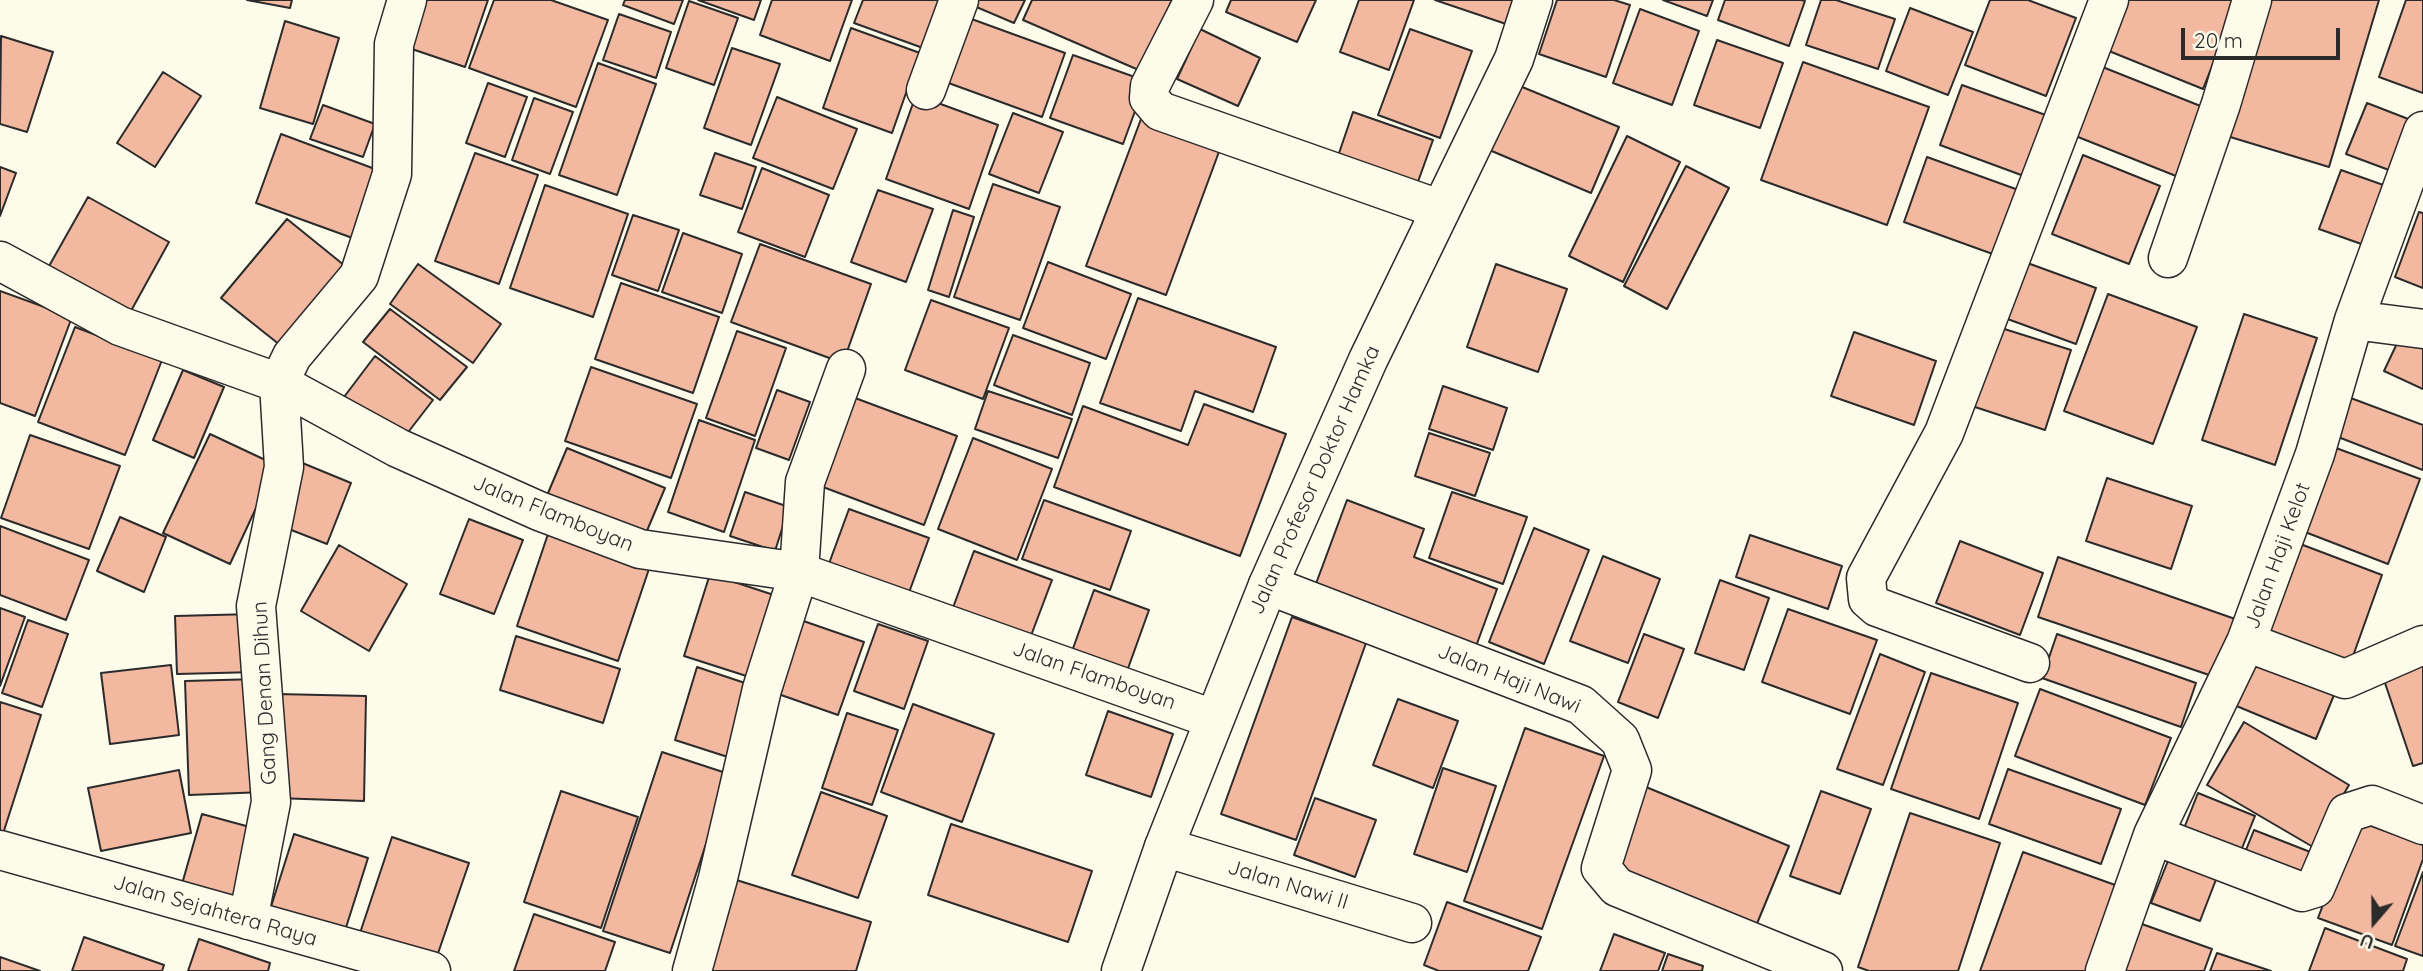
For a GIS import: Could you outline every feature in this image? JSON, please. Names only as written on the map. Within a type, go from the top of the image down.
[{"type":"street","points":[[279,383],[292,356],[359,276],[392,174],[394,44],[407,0]]},
{"type":"street","points":[[926,90],[959,0]]},
{"type":"street","points":[[1194,0],[1150,86],[1149,98],[1160,111],[1438,209]]},
{"type":"street","name":"Jalan Profesor Doktor Hamka","points":[[1121,971],[1164,847],[1268,585],[1367,360],[1438,209],[1514,59],[1533,0]]},
{"type":"street","points":[[2030,663],[1877,607],[1868,599],[1866,578],[1944,433],[2109,0]]},
{"type":"street","points":[[2168,258],[2221,104],[2252,0]]},
{"type":"street","name":"Jalan Haji Kelot","points":[[2105,971],[2153,835],[2246,642],[2315,454],[2354,320],[2423,131]]},
{"type":"street","name":"Jalan Flamboyan","points":[[0,261],[120,326],[279,383],[398,448],[539,511],[640,550],[799,572],[1213,719]]},
{"type":"street","points":[[2354,320],[2423,329]]},
{"type":"street","points":[[692,971],[718,878],[762,689],[799,572],[805,482],[846,369]]},
{"type":"street","name":"Gang Denan Dihun","points":[[248,920],[271,802],[256,606],[284,467],[279,383]]},
{"type":"street","name":"Jalan Haji Nawi","points":[[1268,585],[1581,705],[1620,740],[1632,770],[1601,868],[1617,887],[1823,971]]},
{"type":"street","points":[[2246,642],[2345,679],[2423,645]]},
{"type":"street","points":[[2153,835],[2302,892],[2315,888],[2347,813],[2372,805],[2423,825]]},
{"type":"street","name":"Jalan Nawi II","points":[[1164,847],[1412,923]]},
{"type":"street","name":"Jalan Sejahtera Raya","points":[[0,850],[431,971]]},
{"type":"building","points":[[247,0],[292,0],[290,8]]},
{"type":"building","points":[[418,0],[488,0],[465,67],[403,46]]},
{"type":"building","points":[[494,0],[551,0],[608,20],[576,107],[469,68]]},
{"type":"building","points":[[625,0],[683,0],[674,24],[623,5]]},
{"type":"building","points":[[698,0],[761,0],[754,20]]},
{"type":"building","points":[[772,0],[852,0],[830,61],[760,35]]},
{"type":"building","points":[[863,0],[941,0],[923,48],[854,23]]},
{"type":"building","points":[[960,0],[1025,0],[1014,23]]},
{"type":"building","points":[[1032,0],[1172,0],[1141,71],[1023,20]]},
{"type":"building","points":[[1231,0],[1316,0],[1297,42],[1226,12]]},
{"type":"building","points":[[1359,0],[1414,0],[1389,70],[1340,52]]},
{"type":"building","points":[[1435,0],[1518,0],[1509,25]]},
{"type":"building","points":[[1557,0],[1614,0],[1630,5],[1606,77],[1539,54]]},
{"type":"building","points":[[1663,0],[1713,0],[1707,16]]},
{"type":"building","points":[[1725,0],[1805,1],[1789,46],[1718,20]]},
{"type":"building","points":[[1821,0],[1836,0],[1895,19],[1878,69],[1806,45]]},
{"type":"building","points":[[1990,0],[2028,0],[2076,18],[2046,96],[1965,65]]},
{"type":"building","points":[[2123,0],[2238,0],[2203,89],[2104,49]]},
{"type":"building","points":[[2267,0],[2379,0],[2329,167],[2227,136]]},
{"type":"building","points":[[2406,0],[2423,0],[2423,93],[2379,77]]},
{"type":"building","points":[[689,1],[738,18],[714,85],[666,68]]},
{"type":"building","points":[[1910,8],[1973,32],[1948,95],[1886,71]]},
{"type":"building","points":[[1640,9],[1699,31],[1672,105],[1613,83]]},
{"type":"building","points":[[619,14],[671,32],[656,78],[603,60]]},
{"type":"building","points":[[966,17],[1065,53],[1042,117],[943,81]]},
{"type":"building","points":[[285,21],[339,38],[313,124],[260,108]]},
{"type":"building","points":[[851,28],[920,53],[892,133],[823,108]]},
{"type":"building","points":[[1200,29],[1260,58],[1238,106],[1177,79]]},
{"type":"building","points":[[1410,29],[1472,51],[1440,138],[1378,115]]},
{"type":"building","points":[[1,36],[53,52],[27,132],[0,124]]},
{"type":"building","points":[[1717,40],[1783,63],[1760,128],[1694,105]]},
{"type":"building","points":[[732,48],[780,64],[751,145],[704,128]]},
{"type":"building","points":[[1073,55],[1146,81],[1123,144],[1050,118]]},
{"type":"building","points":[[1803,62],[1929,107],[1887,225],[1761,180]]},
{"type":"building","points":[[598,63],[656,84],[617,195],[559,175]]},
{"type":"building","points":[[2100,66],[2203,107],[2176,176],[2073,135]]},
{"type":"building","points":[[163,72],[201,96],[155,167],[117,143]]},
{"type":"building","points":[[488,83],[527,97],[505,157],[466,143]]},
{"type":"building","points":[[1515,84],[1619,127],[1591,193],[1487,149]]},
{"type":"building","points":[[1962,85],[2054,118],[2032,179],[1940,145]]},
{"type":"building","points":[[916,95],[998,125],[969,209],[886,179]]},
{"type":"building","points":[[777,97],[857,129],[833,189],[753,158]]},
{"type":"building","points":[[534,98],[573,112],[550,174],[512,160]]},
{"type":"building","points":[[2367,103],[2416,122],[2397,173],[2346,154]]},
{"type":"building","points":[[323,105],[375,124],[363,157],[310,139]]},
{"type":"building","points":[[1144,111],[1223,141],[1166,295],[1086,266]]},
{"type":"building","points":[[1353,112],[1433,140],[1415,190],[1336,162]]},
{"type":"building","points":[[1013,113],[1063,132],[1039,193],[989,174]]},
{"type":"building","points":[[281,134],[383,172],[358,240],[256,203]]},
{"type":"building","points":[[1627,136],[1680,162],[1623,282],[1569,256]]},
{"type":"building","points":[[475,153],[538,175],[499,284],[435,261]]},
{"type":"building","points":[[715,153],[756,167],[742,209],[700,195]]},
{"type":"building","points":[[2083,155],[2160,186],[2129,264],[2052,234]]},
{"type":"building","points":[[1927,157],[2024,192],[2001,257],[1904,222]]},
{"type":"building","points":[[1686,166],[1729,188],[1667,309],[1624,286]]},
{"type":"building","points":[[0,167],[16,173],[0,216]]},
{"type":"building","points":[[762,168],[829,195],[805,257],[738,232]]},
{"type":"building","points":[[2341,170],[2389,187],[2367,246],[2319,229]]},
{"type":"building","points":[[993,184],[1060,207],[1020,320],[954,297]]},
{"type":"building","points":[[545,185],[628,214],[593,317],[510,288]]},
{"type":"building","points":[[878,190],[933,209],[906,282],[851,262]]},
{"type":"building","points":[[88,197],[169,242],[126,320],[44,275]]},
{"type":"building","points":[[953,210],[974,217],[949,297],[928,290]]},
{"type":"building","points":[[2419,212],[2423,213],[2423,288],[2395,277]]},
{"type":"building","points":[[633,215],[679,230],[658,291],[612,275]]},
{"type":"building","points":[[287,219],[355,274],[290,353],[221,298]]},
{"type":"building","points":[[683,233],[742,254],[722,313],[662,292]]},
{"type":"building","points":[[760,244],[871,284],[843,363],[731,322]]},
{"type":"building","points":[[2022,261],[2096,288],[2076,344],[2002,317]]},
{"type":"building","points":[[1048,262],[1131,294],[1106,359],[1023,328]]},
{"type":"building","points":[[418,264],[501,324],[473,363],[390,304]]},
{"type":"building","points":[[1496,264],[1567,289],[1538,372],[1467,347]]},
{"type":"building","points":[[621,283],[719,317],[693,393],[595,359]]},
{"type":"building","points":[[0,291],[72,317],[35,416],[0,403]]},
{"type":"building","points":[[2108,294],[2197,327],[2153,444],[2064,411]]},
{"type":"building","points":[[1138,298],[1276,347],[1253,412],[1195,391],[1181,431],[1100,403]]},
{"type":"building","points":[[931,300],[1009,328],[983,399],[905,370]]},
{"type":"building","points":[[390,309],[467,367],[440,400],[363,342]]},
{"type":"building","points":[[2244,314],[2317,338],[2275,465],[2202,440]]},
{"type":"building","points":[[75,327],[162,360],[125,455],[38,422]]},
{"type":"building","points":[[1998,327],[2071,350],[2045,430],[1972,406]]},
{"type":"building","points":[[737,331],[786,348],[755,436],[706,418]]},
{"type":"building","points":[[1854,332],[1936,361],[1914,425],[1831,396]]},
{"type":"building","points":[[1013,335],[1090,363],[1072,415],[994,385]]},
{"type":"building","points":[[2400,337],[2423,348],[2423,389],[2384,371]]},
{"type":"building","points":[[375,356],[433,400],[399,444],[341,401]]},
{"type":"building","points":[[591,367],[697,404],[671,478],[565,441]]},
{"type":"building","points":[[183,370],[224,387],[194,458],[153,440]]},
{"type":"building","points":[[1443,386],[1507,408],[1493,450],[1429,429]]},
{"type":"building","points":[[777,390],[810,402],[789,460],[756,448]]},
{"type":"building","points":[[988,391],[1072,419],[1058,458],[975,429]]},
{"type":"building","points":[[847,395],[957,436],[924,525],[815,484]]},
{"type":"building","points":[[2348,397],[2423,425],[2423,470],[2333,435]]},
{"type":"building","points":[[1204,404],[1286,434],[1240,556],[1054,487],[1083,406],[1188,445]]},
{"type":"building","points":[[699,420],[755,440],[724,532],[668,512]]},
{"type":"building","points":[[1429,433],[1490,453],[1475,496],[1415,476]]},
{"type":"building","points":[[210,434],[276,465],[230,564],[163,533]]},
{"type":"building","points":[[30,435],[120,466],[89,549],[1,518]]},
{"type":"building","points":[[973,438],[1052,469],[1017,560],[938,529]]},
{"type":"building","points":[[567,448],[665,488],[641,545],[543,505]]},
{"type":"building","points":[[2336,448],[2420,479],[2388,564],[2305,532]]},
{"type":"building","points":[[300,462],[351,483],[327,544],[276,524]]},
{"type":"building","points":[[2107,478],[2192,506],[2171,569],[2086,541]]},
{"type":"building","points":[[745,492],[789,507],[775,551],[730,536]]},
{"type":"building","points":[[1452,492],[1527,517],[1503,584],[1429,558]]},
{"type":"building","points":[[1044,500],[1131,531],[1110,590],[1022,559]]},
{"type":"building","points":[[1347,500],[1424,529],[1414,557],[1497,589],[1475,649],[1314,589]]},
{"type":"building","points":[[849,509],[929,538],[907,598],[827,569]]},
{"type":"building","points":[[120,517],[166,537],[144,592],[97,571]]},
{"type":"building","points":[[469,519],[523,540],[494,614],[440,594]]},
{"type":"building","points":[[0,526],[89,560],[66,620],[0,595]]},
{"type":"building","points":[[1534,528],[1589,550],[1544,664],[1489,642]]},
{"type":"building","points":[[549,531],[650,566],[618,661],[517,626]]},
{"type":"building","points":[[1750,535],[1842,566],[1828,609],[1736,577]]},
{"type":"building","points":[[1960,541],[2043,573],[2020,635],[1936,603]]},
{"type":"building","points":[[2295,542],[2382,575],[2348,670],[2259,638]]},
{"type":"building","points":[[339,545],[407,584],[369,651],[301,611]]},
{"type":"building","points":[[974,551],[1052,580],[1029,641],[951,613]]},
{"type":"building","points":[[1603,556],[1660,579],[1628,663],[1570,641]]},
{"type":"building","points":[[2058,557],[2238,620],[2218,678],[2038,617]]},
{"type":"building","points":[[710,574],[789,600],[762,681],[684,656]]},
{"type":"building","points":[[1720,580],[1769,598],[1744,670],[1695,653]]},
{"type":"building","points":[[1094,590],[1149,610],[1126,674],[1071,654]]},
{"type":"building","points":[[0,608],[25,617],[0,686]]},
{"type":"building","points":[[1788,609],[1877,640],[1850,714],[1762,682]]},
{"type":"building","points":[[254,614],[257,672],[177,674],[175,616]]},
{"type":"building","points":[[789,616],[864,642],[838,715],[764,689]]},
{"type":"building","points":[[1292,617],[1366,643],[1296,840],[1221,814]]},
{"type":"building","points":[[28,620],[68,634],[42,707],[2,693]]},
{"type":"building","points":[[878,624],[928,641],[904,709],[854,691]]},
{"type":"building","points":[[1644,634],[1684,649],[1658,718],[1618,702]]},
{"type":"building","points":[[2057,634],[2196,683],[2181,727],[2042,678]]},
{"type":"building","points":[[516,636],[620,669],[603,723],[500,690]]},
{"type":"building","points":[[1880,654],[1925,672],[1883,785],[1837,769]]},
{"type":"building","points":[[2254,656],[2336,690],[2316,739],[2234,705]]},
{"type":"building","points":[[2423,664],[2423,763],[2413,766],[2383,677]]},
{"type":"building","points":[[171,665],[179,735],[110,744],[101,673]]},
{"type":"building","points":[[697,667],[757,687],[734,759],[675,740]]},
{"type":"building","points":[[1931,673],[2018,703],[1979,819],[1891,789]]},
{"type":"building","points":[[259,679],[264,792],[189,795],[185,681]]},
{"type":"building","points":[[2040,689],[2171,738],[2145,805],[2015,756]]},
{"type":"building","points":[[277,694],[366,696],[364,801],[275,798]]},
{"type":"building","points":[[1398,699],[1458,721],[1433,788],[1373,765]]},
{"type":"building","points":[[0,702],[41,715],[1,840],[0,840]]},
{"type":"building","points":[[913,704],[994,734],[962,822],[881,792]]},
{"type":"building","points":[[1108,711],[1173,734],[1151,797],[1086,775]]},
{"type":"building","points":[[847,713],[898,730],[872,805],[822,788]]},
{"type":"building","points":[[2244,722],[2349,785],[2313,847],[2207,785]]},
{"type":"building","points":[[1525,728],[1604,756],[1542,929],[1464,901]]},
{"type":"building","points":[[662,752],[729,774],[670,953],[603,931]]},
{"type":"building","points":[[1443,768],[1496,786],[1467,872],[1414,854]]},
{"type":"building","points":[[2008,769],[2121,809],[2101,864],[1989,824]]},
{"type":"building","points":[[179,770],[191,833],[101,851],[88,788]]},
{"type":"building","points":[[1646,787],[1789,846],[1756,926],[1613,867]]},
{"type":"building","points":[[561,791],[638,817],[601,928],[524,902]]},
{"type":"building","points":[[1821,791],[1871,809],[1840,894],[1790,876]]},
{"type":"building","points":[[821,792],[887,816],[858,898],[792,875]]},
{"type":"building","points":[[2198,793],[2255,816],[2236,863],[2179,841]]},
{"type":"building","points":[[1315,798],[1376,820],[1355,877],[1294,855]]},
{"type":"building","points":[[1910,813],[2000,843],[1958,971],[1869,971],[1858,967]]},
{"type":"building","points":[[202,814],[261,830],[241,902],[182,884]]},
{"type":"building","points":[[2355,820],[2423,845],[2423,859],[2392,945],[2318,918]]},
{"type":"building","points":[[951,824],[1092,871],[1068,942],[928,895]]},
{"type":"building","points":[[2254,830],[2318,855],[2306,885],[2242,860]]},
{"type":"building","points":[[294,834],[368,858],[343,937],[269,913]]},
{"type":"building","points":[[392,837],[469,863],[434,965],[358,939]]},
{"type":"building","points":[[2174,846],[2222,864],[2200,921],[2151,903]]},
{"type":"building","points":[[2023,852],[2118,886],[2088,971],[1980,971]]},
{"type":"building","points":[[2423,872],[2423,956],[2395,946]]},
{"type":"building","points":[[730,878],[871,922],[856,971],[700,971]]},
{"type":"building","points":[[1447,902],[1541,937],[1528,971],[1439,971],[1424,965]]},
{"type":"building","points":[[534,914],[615,942],[605,971],[514,971]]},
{"type":"building","points":[[2139,923],[2212,949],[2204,971],[2121,971]]},
{"type":"building","points":[[2325,928],[2407,959],[2403,971],[2309,971]]},
{"type":"building","points":[[1614,934],[1665,953],[1658,971],[1600,971]]},
{"type":"building","points":[[84,937],[164,965],[162,971],[72,971]]},
{"type":"building","points":[[199,939],[270,963],[268,971],[188,971]]},
{"type":"building","points":[[2217,953],[2271,971],[2210,971]]},
{"type":"building","points":[[1668,954],[1703,966],[1702,971],[1662,971]]},
{"type":"building","points":[[0,957],[40,971],[0,971]]}]
